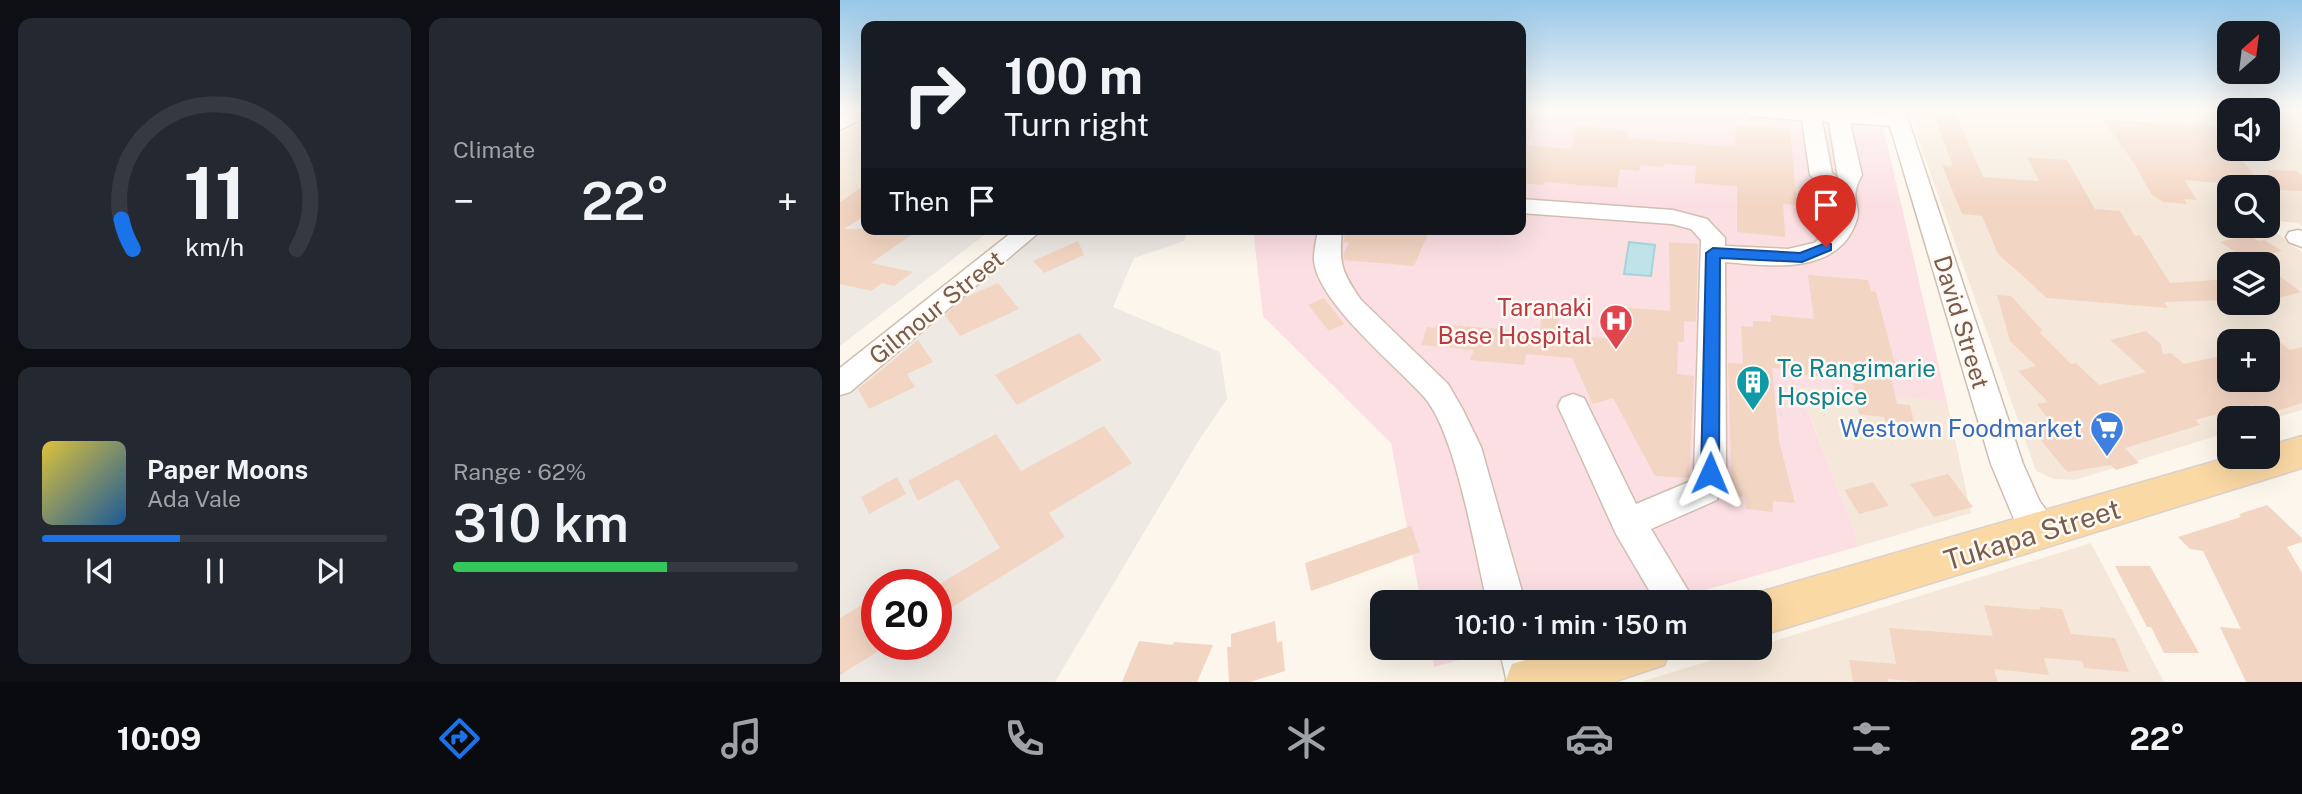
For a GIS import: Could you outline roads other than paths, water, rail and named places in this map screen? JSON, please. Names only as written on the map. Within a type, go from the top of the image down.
[{"type":"main road","name":"Tukapa Street","points":[[1772,610],[2302,452]]},
{"type":"main road","points":[[1528,682],[1605,660]]},
{"type":"street","points":[[1816,142],[1821,175],[1842,192]]},
{"type":"street","points":[[1713,253],[1802,258],[1826,247],[1839,235],[1847,218],[1842,192],[1851,175],[1844,142]]},
{"type":"street","name":"David Street","points":[[1905,142],[2007,464],[2026,509],[2041,528]]},
{"type":"street","points":[[1526,206],[1673,217],[1699,224],[1713,238],[1710,473],[1705,490],[1628,523]]},
{"type":"street","name":"Gilmour Street","points":[[840,384],[1024,235]]},
{"type":"street","points":[[1329,235],[1327,262],[1338,286],[1352,306],[1437,392],[1452,418],[1465,447],[1503,590]]},
{"type":"street","points":[[1573,405],[1628,523],[1669,590]]},
{"type":"street","points":[[1522,660],[1528,682]]},
{"type":"water","points":[[1629,242],[1655,245],[1651,276],[1624,274]]},
{"type":"place","name":"Taranaki Base Hospital","points":[[1616,351]]},
{"type":"place","name":"Te Rangimarie Hospice","points":[[1753,412]]},
{"type":"place","name":"Westown Foodmarket","points":[[2107,458]]}]
